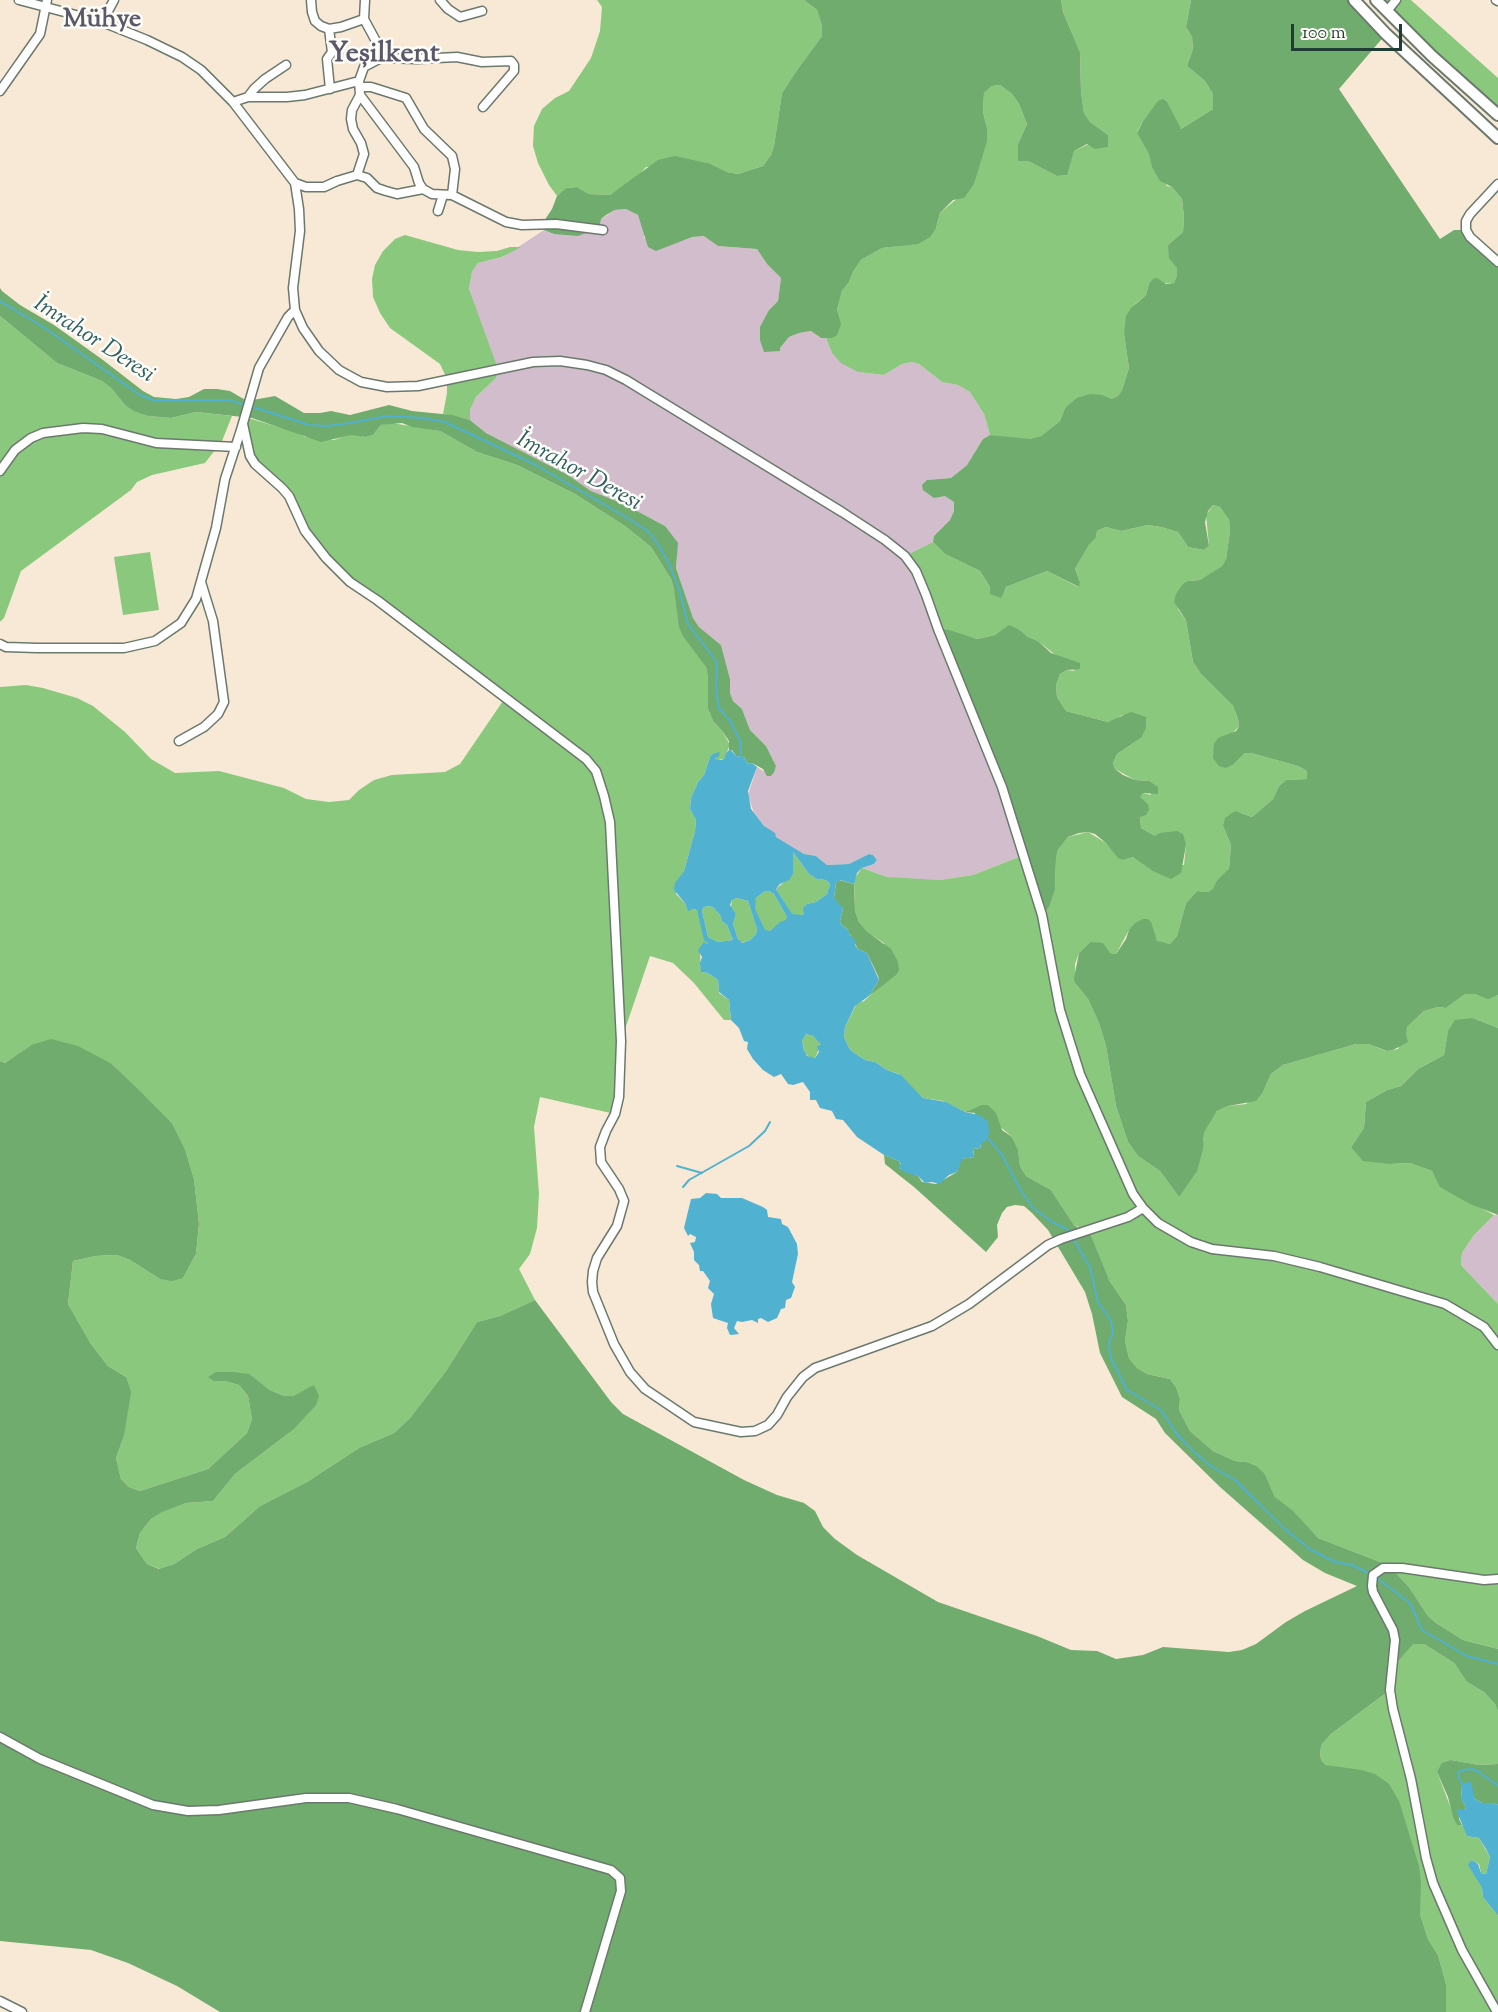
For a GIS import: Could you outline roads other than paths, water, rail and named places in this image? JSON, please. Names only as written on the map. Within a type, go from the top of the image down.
[{"type":"main road","points":[[1354,0],[1386,34],[1498,138]]},
{"type":"main road","points":[[1376,0],[1432,56],[1498,116]]},
{"type":"street","points":[[19,0],[47,4],[102,22],[182,57],[201,70],[233,102],[295,183],[300,209],[300,231],[293,288],[295,310],[303,328],[319,351],[339,369],[361,382],[387,387],[429,384],[533,362],[561,361],[606,370],[842,512],[905,556],[916,571],[927,596],[938,629],[1002,787],[1042,915],[1060,1010],[1080,1074],[1133,1194],[1143,1208],[1158,1224],[1191,1242],[1212,1249],[1274,1256],[1320,1267],[1445,1304],[1484,1327],[1498,1345]]},
{"type":"street","points":[[102,22],[113,1],[124,0]]},
{"type":"street","points":[[311,0],[315,21],[329,29],[364,19]]},
{"type":"street","points":[[365,0],[364,19],[377,43],[381,58]]},
{"type":"street","points":[[440,0],[460,17],[482,11]]},
{"type":"street","points":[[1387,11],[1396,0]]},
{"type":"street","points":[[0,91],[40,34],[47,4]]},
{"type":"street","points":[[329,29],[332,52],[327,59],[330,89]]},
{"type":"street","points":[[357,175],[364,154],[362,143],[353,129],[351,119],[364,67],[381,58],[458,57],[490,62],[511,61],[514,71],[483,106]]},
{"type":"street","points":[[248,97],[254,88],[286,65]]},
{"type":"street","points":[[233,102],[248,97],[287,97],[330,89],[370,87],[406,98],[424,129],[452,156],[455,169],[448,195],[438,211]]},
{"type":"street","points":[[360,88],[414,167],[423,189],[432,194],[448,195],[506,222],[522,225],[556,224],[603,230]]},
{"type":"street","points":[[295,183],[306,187],[324,187],[357,175],[367,178],[377,188],[397,194],[423,189]]},
{"type":"street","points":[[1498,184],[1474,208],[1466,221],[1466,230],[1470,237],[1498,262]]},
{"type":"street","points":[[0,644],[6,647],[37,648],[124,648],[155,641],[181,623],[196,599],[216,528],[225,479],[259,368],[288,317],[295,310]]},
{"type":"street","points":[[243,424],[250,456],[255,464],[289,496],[305,531],[326,558],[350,582],[377,600],[586,759],[596,771],[610,822],[621,1041],[619,1097],[615,1114],[600,1147],[601,1162],[624,1201],[617,1226],[597,1258],[592,1282],[593,1292],[614,1344],[630,1372],[645,1389],[694,1422],[741,1432],[755,1431],[768,1425],[802,1377],[815,1368],[907,1335],[949,1317],[1048,1245],[1128,1217],[1143,1208]]},
{"type":"street","points":[[0,471],[15,450],[31,438],[43,433],[82,428],[102,429],[156,443],[236,447]]},
{"type":"street","points":[[180,741],[204,727],[218,714],[224,702],[213,621],[201,581]]},
{"type":"street","points":[[1497,2012],[1462,1950],[1433,1883],[1390,1690],[1395,1640],[1393,1630],[1373,1592],[1373,1575],[1383,1568],[1402,1568],[1475,1579],[1498,1579]]},
{"type":"street","points":[[0,1737],[40,1759],[153,1805],[188,1811],[219,1810],[306,1798],[349,1798],[397,1809],[611,1870],[620,1878],[621,1891],[585,2012]]},
{"type":"street","points":[[0,2001],[22,2012]]},
{"type":"water","points":[[731,750],[736,756],[744,757],[748,764],[752,763],[757,767],[748,791],[751,809],[764,826],[775,833],[776,837],[804,854],[816,856],[827,865],[849,864],[869,854],[877,860],[857,873],[854,884],[840,880],[836,883],[834,897],[843,909],[841,924],[856,941],[855,945],[858,949],[867,953],[879,980],[869,996],[855,1006],[845,1027],[844,1037],[853,1052],[865,1060],[875,1062],[901,1075],[923,1098],[946,1102],[988,1121],[987,1140],[981,1144],[980,1149],[973,1148],[974,1157],[962,1159],[957,1172],[949,1175],[939,1184],[925,1183],[918,1176],[906,1173],[898,1167],[901,1164],[899,1161],[884,1155],[857,1137],[843,1120],[836,1119],[832,1111],[820,1108],[816,1100],[810,1100],[810,1092],[803,1082],[788,1084],[781,1074],[774,1077],[763,1070],[753,1059],[747,1049],[748,1042],[744,1041],[739,1028],[731,1020],[729,1000],[719,992],[718,980],[708,973],[701,972],[702,957],[698,950],[704,942],[708,943],[704,940],[697,910],[688,911],[685,903],[674,890],[675,883],[684,871],[695,831],[696,820],[690,809],[691,798],[704,775],[710,757],[719,752],[720,755],[715,759],[721,760],[724,759],[726,753]],"holes":[[[793,852],[809,874],[817,879],[826,880],[830,884],[827,894],[816,902],[807,904],[803,908],[804,914],[801,915],[792,914],[776,889],[780,884],[789,880],[793,874]],[[765,891],[774,894],[787,917],[786,920],[770,931],[765,930],[755,909],[756,898]],[[737,898],[748,901],[757,929],[756,934],[750,940],[742,943],[738,939],[733,924],[736,914],[730,905],[732,900]],[[707,906],[713,907],[727,925],[733,940],[718,942],[708,937],[702,911]],[[806,1034],[813,1036],[821,1045],[817,1046],[819,1052],[815,1058],[807,1056],[802,1041]]]},
{"type":"water","points":[[706,1193],[717,1194],[721,1198],[742,1198],[763,1207],[767,1210],[768,1217],[781,1219],[782,1224],[788,1227],[797,1244],[798,1254],[792,1282],[795,1287],[791,1298],[786,1300],[785,1308],[781,1309],[777,1318],[768,1322],[761,1318],[758,1319],[758,1323],[752,1320],[737,1321],[734,1328],[739,1334],[730,1335],[727,1328],[728,1323],[713,1318],[711,1304],[714,1294],[708,1288],[710,1281],[703,1271],[700,1271],[699,1265],[694,1260],[694,1252],[690,1243],[695,1242],[696,1237],[690,1234],[688,1236],[684,1228],[691,1199],[700,1198]]},
{"type":"water","points":[[1471,1782],[1475,1799],[1482,1803],[1498,1805],[1498,1916],[1483,1897],[1482,1888],[1468,1865],[1471,1860],[1475,1862],[1481,1873],[1486,1874],[1490,1857],[1479,1838],[1467,1836],[1457,1812],[1457,1810],[1465,1810],[1466,1807],[1462,1800],[1461,1787]]},
{"type":"waterway","name":"İmrahor Deresi","points":[[0,301],[45,328],[140,395],[153,400],[229,400],[242,404]]},
{"type":"waterway","name":"İmrahor Deresi","points":[[250,406],[309,425],[327,426],[387,416],[445,422],[534,464],[649,532],[670,566],[680,592],[688,624],[717,662],[716,690],[719,708],[731,722],[741,743],[741,757]]},
{"type":"waterway","points":[[683,1187],[689,1180],[749,1146],[765,1131],[770,1122]]},
{"type":"waterway","points":[[988,1138],[1002,1155],[1032,1207],[1070,1233]]},
{"type":"waterway","points":[[677,1166],[702,1173]]},
{"type":"waterway","points":[[1073,1238],[1090,1267],[1098,1302],[1111,1321],[1113,1332],[1109,1343],[1110,1356],[1127,1390],[1161,1410],[1176,1433],[1194,1452],[1211,1466],[1235,1480],[1284,1528],[1311,1550],[1335,1562],[1352,1565],[1372,1575]]},
{"type":"waterway","points":[[1377,1578],[1410,1603],[1422,1630],[1467,1656],[1498,1664]]},
{"type":"waterway","points":[[1464,1786],[1459,1778],[1459,1772],[1472,1769],[1498,1786]]},
{"type":"district","name":"Mühye","points":[[102,22]]},
{"type":"district","name":"Yeşilkent","points":[[384,56]]}]
